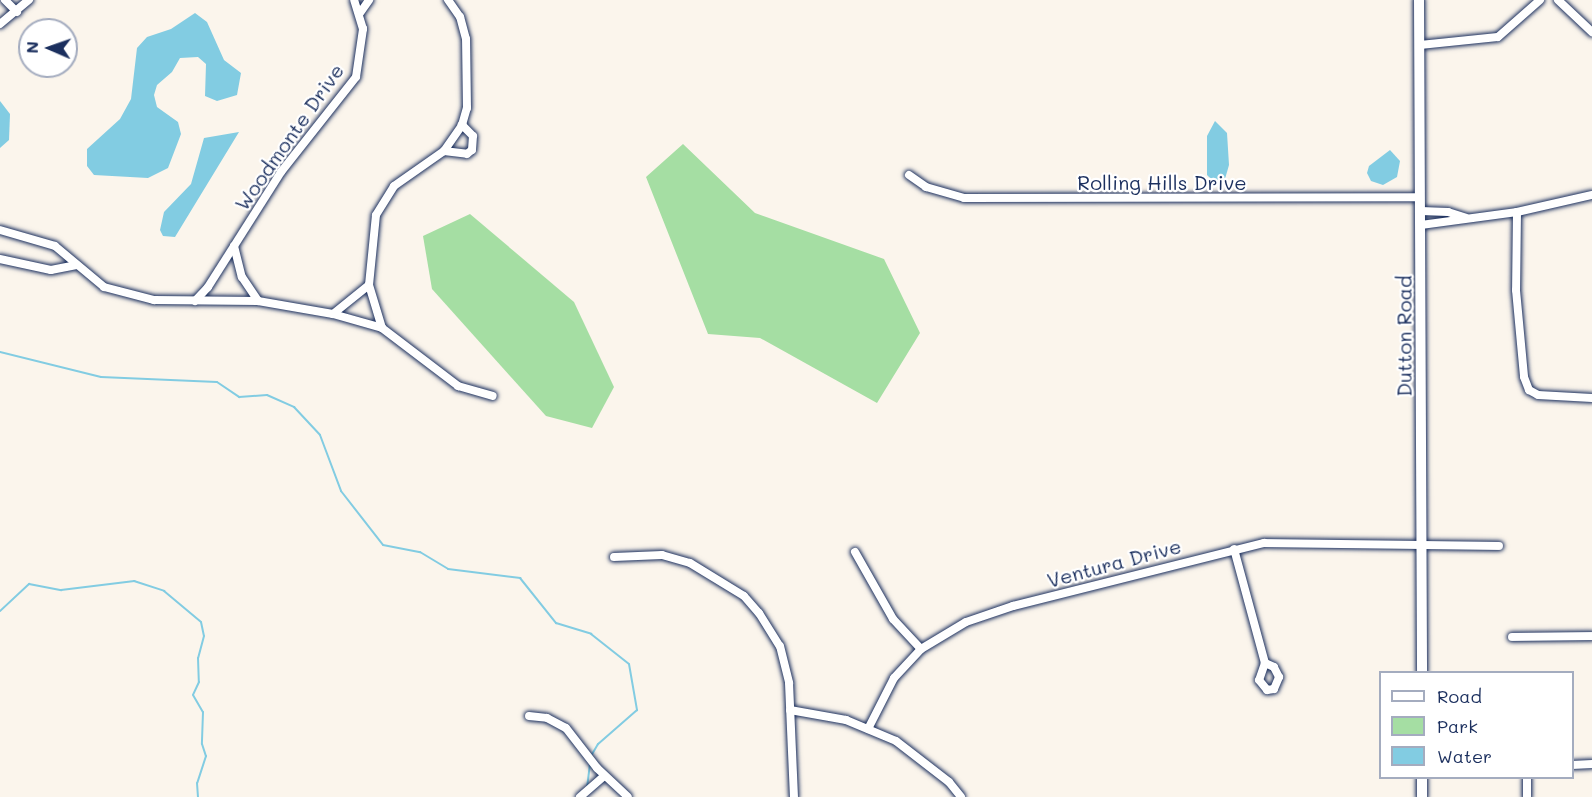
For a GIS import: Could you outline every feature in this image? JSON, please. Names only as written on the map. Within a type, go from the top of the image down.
[{"type":"street","points":[[5,0],[17,12]]},
{"type":"street","points":[[0,24],[29,0]]},
{"type":"street","name":"Woodmonte Drive","points":[[195,301],[281,172],[356,77],[362,48],[360,13],[354,0]]},
{"type":"street","points":[[360,13],[369,0]]},
{"type":"street","name":"Dutton Road","points":[[1419,0],[1422,671]]},
{"type":"street","points":[[1420,45],[1498,37],[1540,0]]},
{"type":"street","points":[[1558,0],[1592,32]]},
{"type":"street","points":[[382,328],[369,285],[373,232],[383,200],[394,186],[444,151],[462,125],[470,85],[466,39],[460,17],[450,1]]},
{"type":"street","points":[[444,151],[466,154],[472,150],[473,136],[462,125]]},
{"type":"street","name":"Rolling Hills Drive","points":[[909,176],[926,187],[964,198],[1420,197]]},
{"type":"street","points":[[1421,225],[1448,224],[1466,218],[1518,212],[1592,195]]},
{"type":"street","points":[[1421,211],[1448,212],[1466,218]]},
{"type":"street","points":[[1448,212],[1448,224]]},
{"type":"street","points":[[1518,212],[1516,290],[1524,377],[1529,390],[1538,395],[1592,398]]},
{"type":"street","points":[[0,230],[55,246],[104,287],[164,302],[258,301],[333,314],[382,328],[458,386],[493,396]]},
{"type":"street","points":[[234,245],[242,277],[258,301]]},
{"type":"street","points":[[0,259],[37,268],[77,265]]},
{"type":"street","points":[[333,314],[369,285]]},
{"type":"street","name":"Ventura Drive","points":[[868,729],[894,678],[921,649],[966,622],[1013,606],[1264,543],[1499,546]]},
{"type":"street","points":[[1234,549],[1265,663]]},
{"type":"street","points":[[855,552],[893,619],[921,649]]},
{"type":"street","points":[[614,557],[662,555],[690,563],[744,596],[780,646],[789,684],[794,797]]},
{"type":"street","points":[[1512,637],[1592,636]]},
{"type":"street","points":[[790,710],[846,720],[896,741],[927,763],[961,797]]},
{"type":"street","points":[[529,716],[547,718],[566,728],[604,776],[628,797]]},
{"type":"street","points":[[1574,765],[1592,764]]},
{"type":"street","points":[[580,797],[604,776]]},
{"type":"street","points":[[1422,779],[1422,797]]},
{"type":"street","points":[[1527,779],[1527,797]]},
{"type":"green space","points":[[683,144],[755,213],[884,259],[920,333],[877,403],[760,338],[708,334],[646,177]]},
{"type":"green space","points":[[470,214],[574,302],[614,387],[592,428],[546,416],[432,289],[423,236]]},
{"type":"water","points":[[195,13],[207,22],[224,60],[241,73],[237,95],[217,101],[205,96],[206,64],[198,57],[180,58],[172,72],[157,85],[154,95],[157,107],[178,122],[181,134],[168,168],[148,178],[94,175],[87,166],[87,149],[120,119],[131,99],[137,48],[147,37],[171,29]]},
{"type":"water","points":[[0,101],[10,114],[9,140],[0,148]]},
{"type":"water","points":[[1215,121],[1227,133],[1229,165],[1225,179],[1215,183],[1207,175],[1207,136]]},
{"type":"water","points":[[239,132],[175,237],[163,236],[160,230],[164,212],[191,184],[204,138]]},
{"type":"water","points":[[1390,150],[1400,161],[1397,177],[1383,185],[1371,181],[1367,173],[1369,166]]},
{"type":"waterway","points":[[0,352],[101,377],[217,382],[239,397],[267,395],[294,407],[320,435],[341,491],[383,545],[420,552],[448,569],[520,578],[556,623],[591,634],[629,664],[637,710],[598,744],[591,756]]},
{"type":"waterway","points":[[0,611],[29,584],[61,590],[134,581],[164,591],[201,622],[204,636],[198,658],[199,682],[193,695],[203,712],[202,744],[206,756],[197,783],[198,797]]},
{"type":"waterway","points":[[587,788],[590,762]]}]
